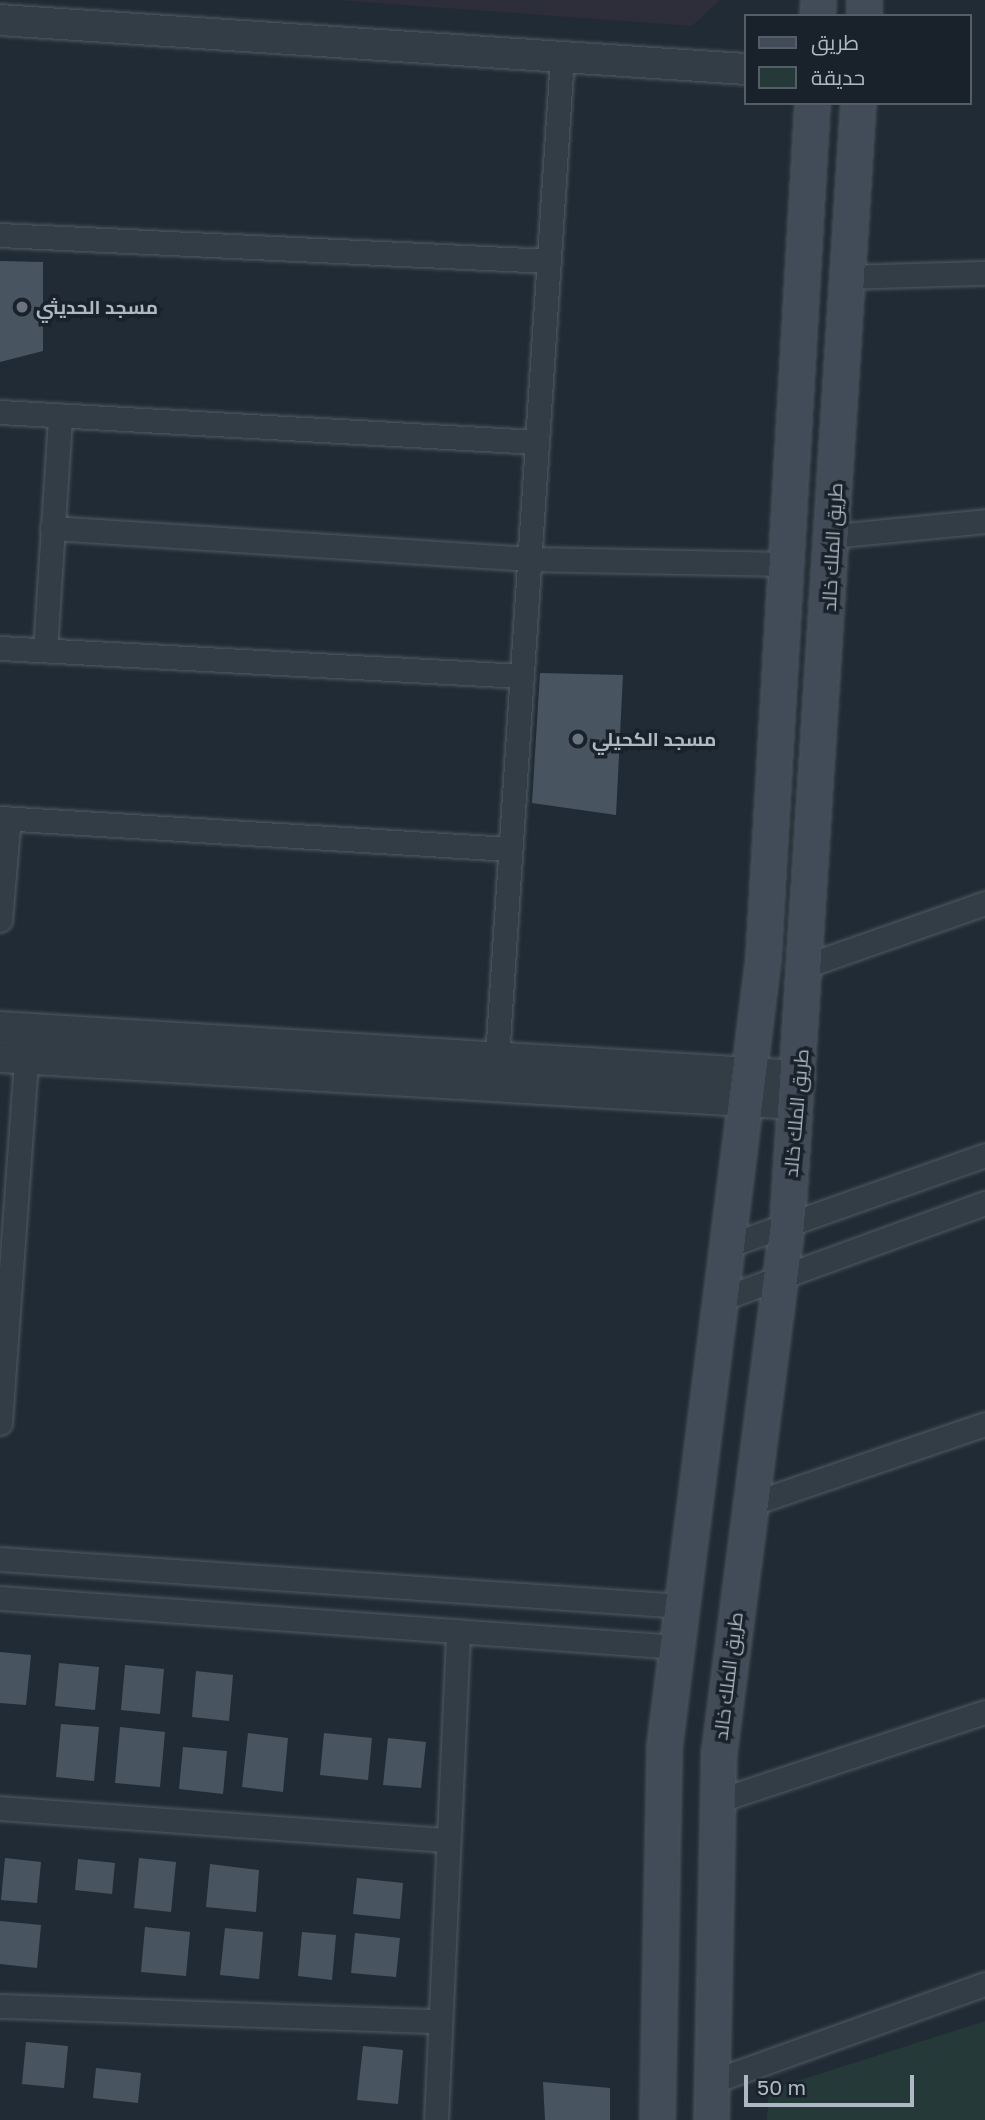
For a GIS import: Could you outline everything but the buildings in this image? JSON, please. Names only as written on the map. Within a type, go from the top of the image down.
[{"type":"main road","points":[[657,2120],[664,1747],[763,959],[812,105]]},
{"type":"main road","name":"طريق الملك خالد","points":[[711,2108],[717,1801],[787,1224],[808,965],[858,105]]},
{"type":"street","points":[[0,19],[744,69]]},
{"type":"street","points":[[497,1057],[562,57]]},
{"type":"street","points":[[0,235],[549,261]]},
{"type":"street","points":[[848,276],[985,273]]},
{"type":"street","points":[[0,412],[537,442]]},
{"type":"street","points":[[45,650],[60,415]]},
{"type":"street","points":[[833,536],[985,521]]},
{"type":"street","points":[[52,528],[530,559],[786,564]]},
{"type":"street","points":[[0,648],[522,676]]},
{"type":"street","points":[[0,920],[5,818],[510,849]]},
{"type":"street","points":[[808,965],[985,903]]},
{"type":"street","points":[[0,1027],[497,1057],[797,1090]]},
{"type":"street","points":[[0,1423],[13,1058],[747,1086]]},
{"type":"street","points":[[727,1247],[985,1155]]},
{"type":"street","points":[[720,1299],[985,1203]]},
{"type":"street","points":[[751,1504],[984,1427]]},
{"type":"street","points":[[0,1559],[682,1606]]},
{"type":"street","points":[[0,1598],[677,1647]]},
{"type":"street","points":[[436,2120],[458,1631]]},
{"type":"street","points":[[717,1801],[985,1712]]},
{"type":"street","points":[[0,1808],[449,1840]]},
{"type":"street","points":[[711,2108],[985,1984]]},
{"type":"street","points":[[0,2006],[440,2021]]},
{"type":"shaded area","points":[[337,0],[720,0],[692,26]]},
{"type":"green space","points":[[985,2021],[985,2120],[767,2120],[769,2090]]},
{"type":"place","name":"مسجد الحديثي","points":[[22,307]]},
{"type":"place","name":"مسجد الكحيلي","points":[[578,739]]}]
